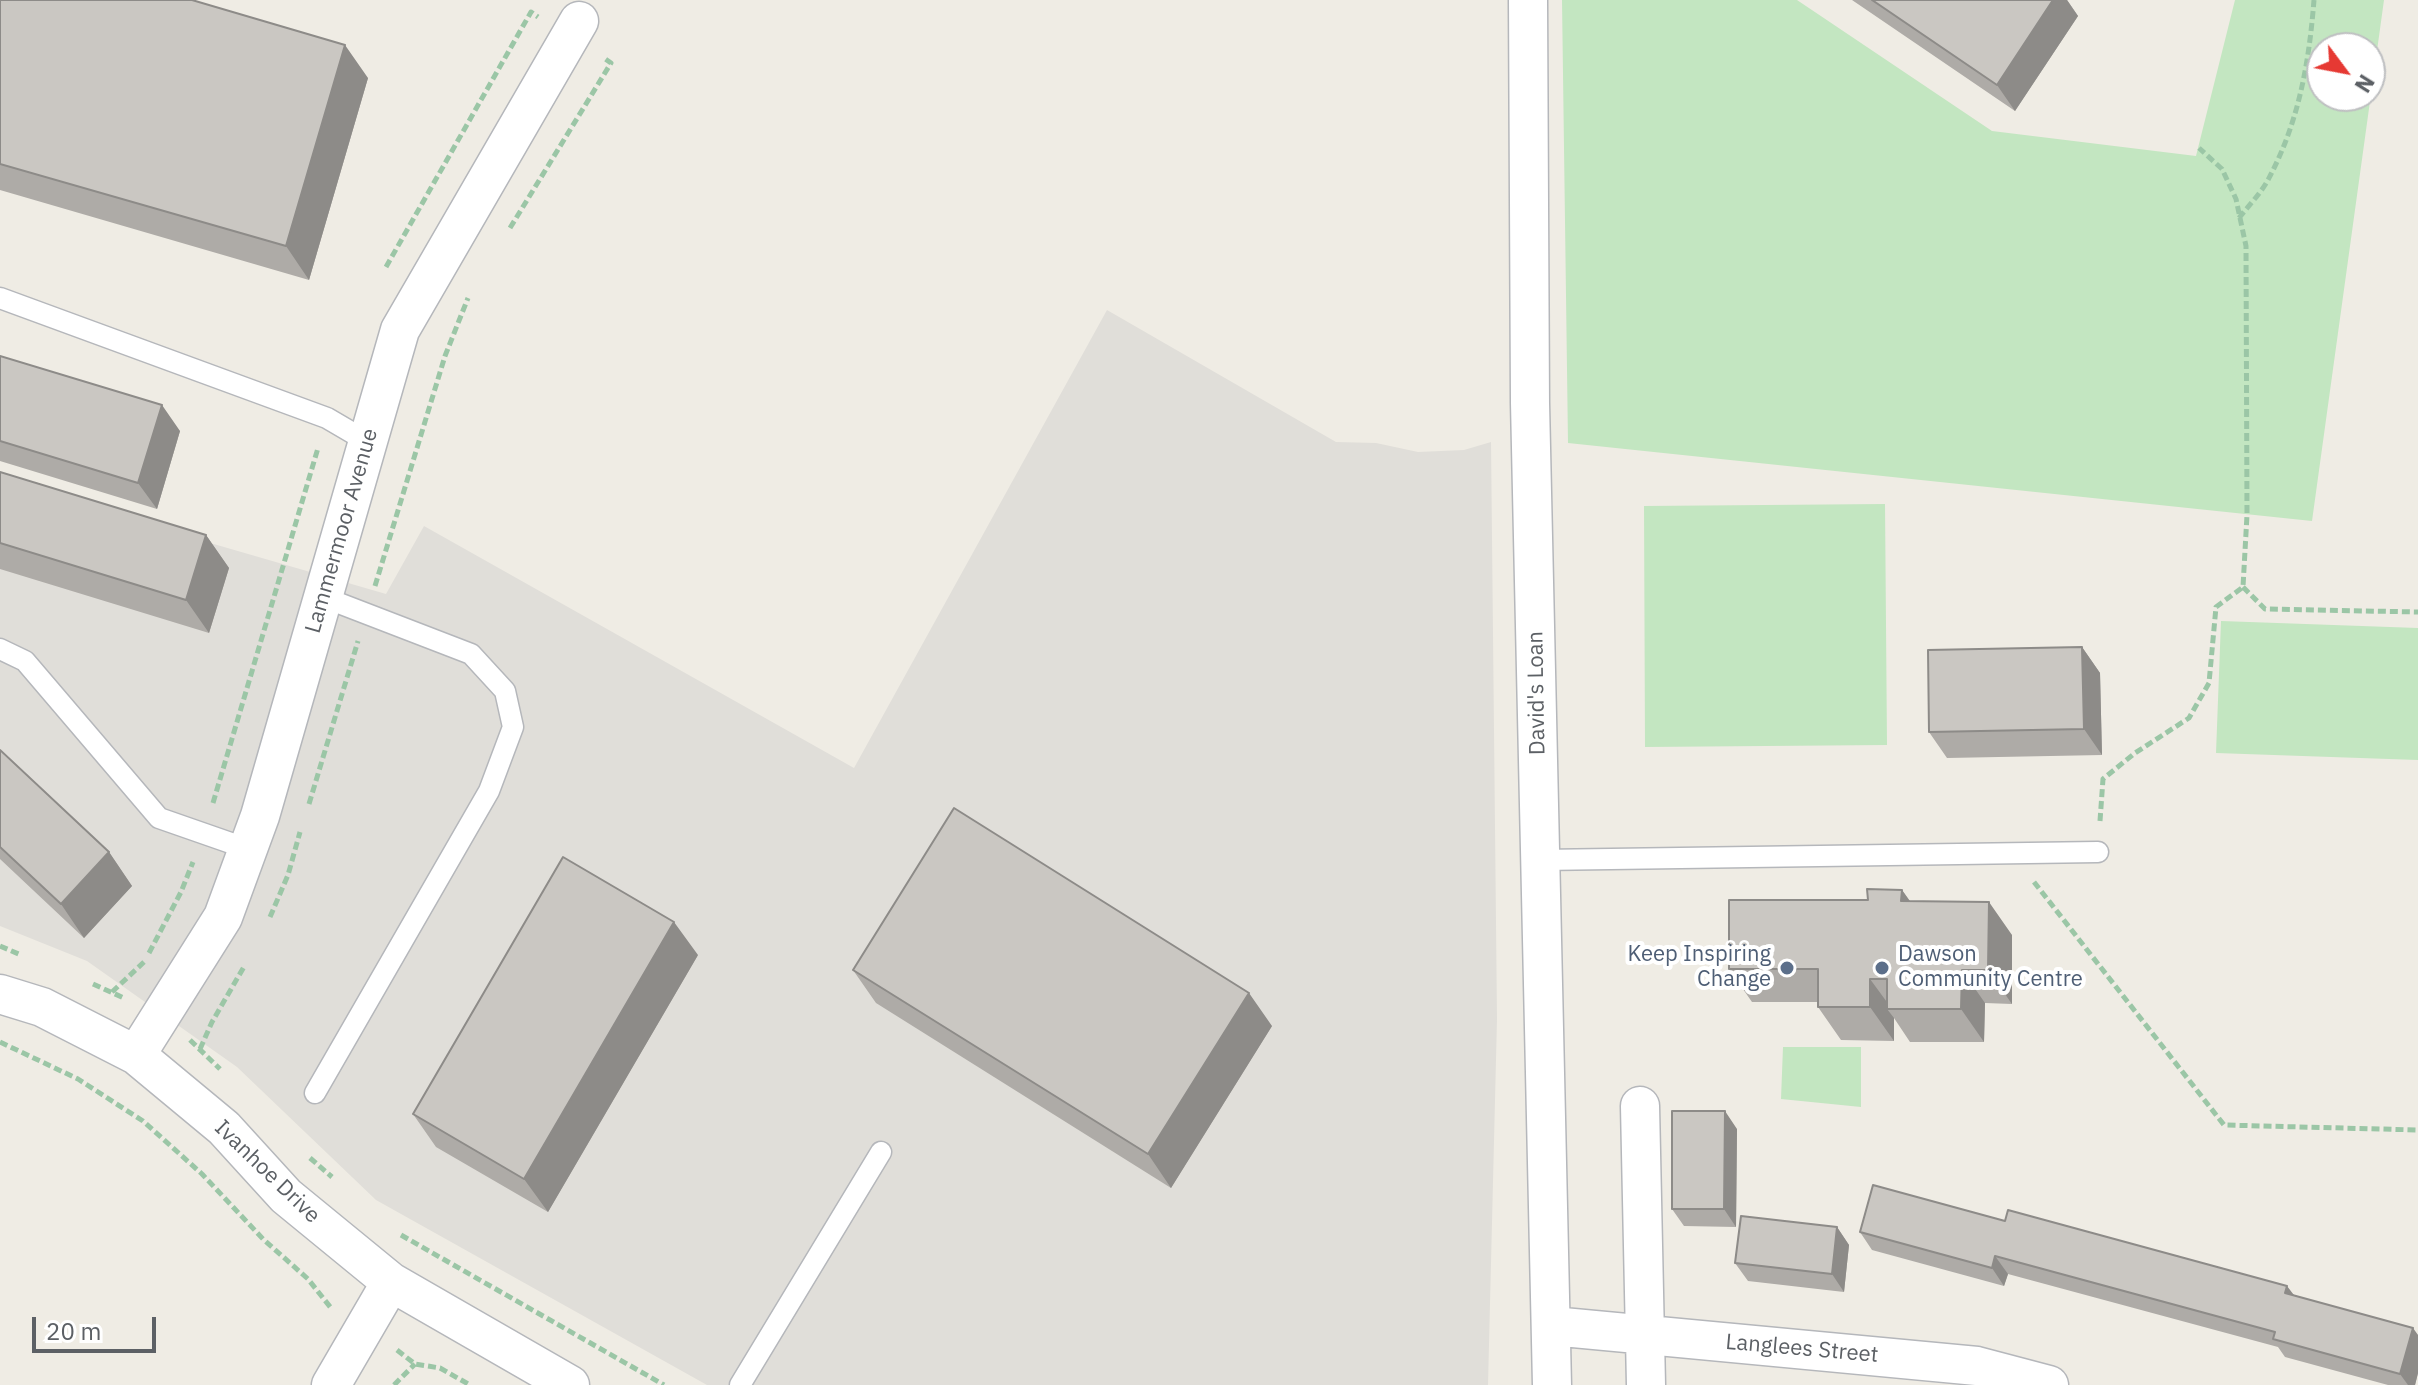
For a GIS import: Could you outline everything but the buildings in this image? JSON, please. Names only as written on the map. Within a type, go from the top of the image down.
[{"type":"street","name":"David's Loan","points":[[1528,0],[1530,403],[1552,1385]]},
{"type":"street","name":"Lammermoor Avenue","points":[[136,1055],[223,917],[248,849],[400,330],[580,19]]},
{"type":"street","name":"Ivanhoe Drive","points":[[0,994],[42,1007],[136,1055],[224,1128],[286,1196],[391,1282],[570,1385]]},
{"type":"street","points":[[1640,1106],[1646,1385]]},
{"type":"street","points":[[331,1385],[391,1282]]},
{"type":"street","name":"Langlees Street","points":[[1552,1326],[1977,1366],[2049,1385]]},
{"type":"lane","points":[[0,298],[327,418],[368,442]]},
{"type":"lane","points":[[315,1093],[489,791],[513,727],[505,691],[471,654],[323,597]]},
{"type":"lane","points":[[0,649],[25,661],[159,818],[248,849]]},
{"type":"lane","points":[[1541,860],[2098,852]]},
{"type":"lane","points":[[740,1385],[881,1152]]},
{"type":"path","points":[[2239,218],[2268,181],[2295,119],[2310,56],[2314,0]]},
{"type":"path","points":[[509,229],[611,63],[580,19]]},
{"type":"path","points":[[2199,148],[2222,169],[2236,199],[2246,246],[2247,515],[2243,587],[2265,609],[2418,612]]},
{"type":"path","points":[[305,817],[445,356],[469,296]]},
{"type":"path","points":[[2098,852],[2103,779],[2135,753],[2189,718],[2209,683],[2216,607],[2243,587]]},
{"type":"path","points":[[267,922],[288,875],[301,831]]},
{"type":"path","points":[[2011,853],[2224,1125],[2418,1130]]},
{"type":"path","points":[[0,946],[28,958]]},
{"type":"path","points":[[200,1049],[248,959]]},
{"type":"path","points":[[84,981],[159,1016],[223,1071]]},
{"type":"path","points":[[0,1042],[78,1079],[143,1121],[202,1174],[263,1239],[308,1279],[328,1306],[366,1326],[415,1364],[440,1368],[470,1385]]},
{"type":"path","points":[[302,1151],[336,1180]]},
{"type":"path","points":[[393,1230],[664,1385]]},
{"type":"path","points":[[394,1385],[415,1364]]},
{"type":"shaded area","points":[[1107,310],[1336,442],[1376,443],[1418,452],[1464,450],[1491,442],[1497,1019],[1488,1385],[707,1385],[376,1200],[237,1067],[87,961],[0,926],[0,482],[386,594],[424,526],[854,768]]},
{"type":"green space","points":[[1562,0],[1797,0],[1992,131],[2196,156],[2235,0],[2384,0],[2380,32],[2306,32],[2306,112],[2369,112],[2312,521],[1568,443]]},
{"type":"green space","points":[[1885,504],[1887,745],[1645,747],[1644,506]]},
{"type":"green space","points":[[2221,621],[2418,628],[2418,760],[2216,753]]},
{"type":"green space","points":[[1783,1047],[1861,1047],[1861,1107],[1781,1099]]},
{"type":"place","name":"Keep Inspiring Change","points":[[1787,968]]},
{"type":"place","name":"Dawson Community Centre","points":[[1882,968]]}]
